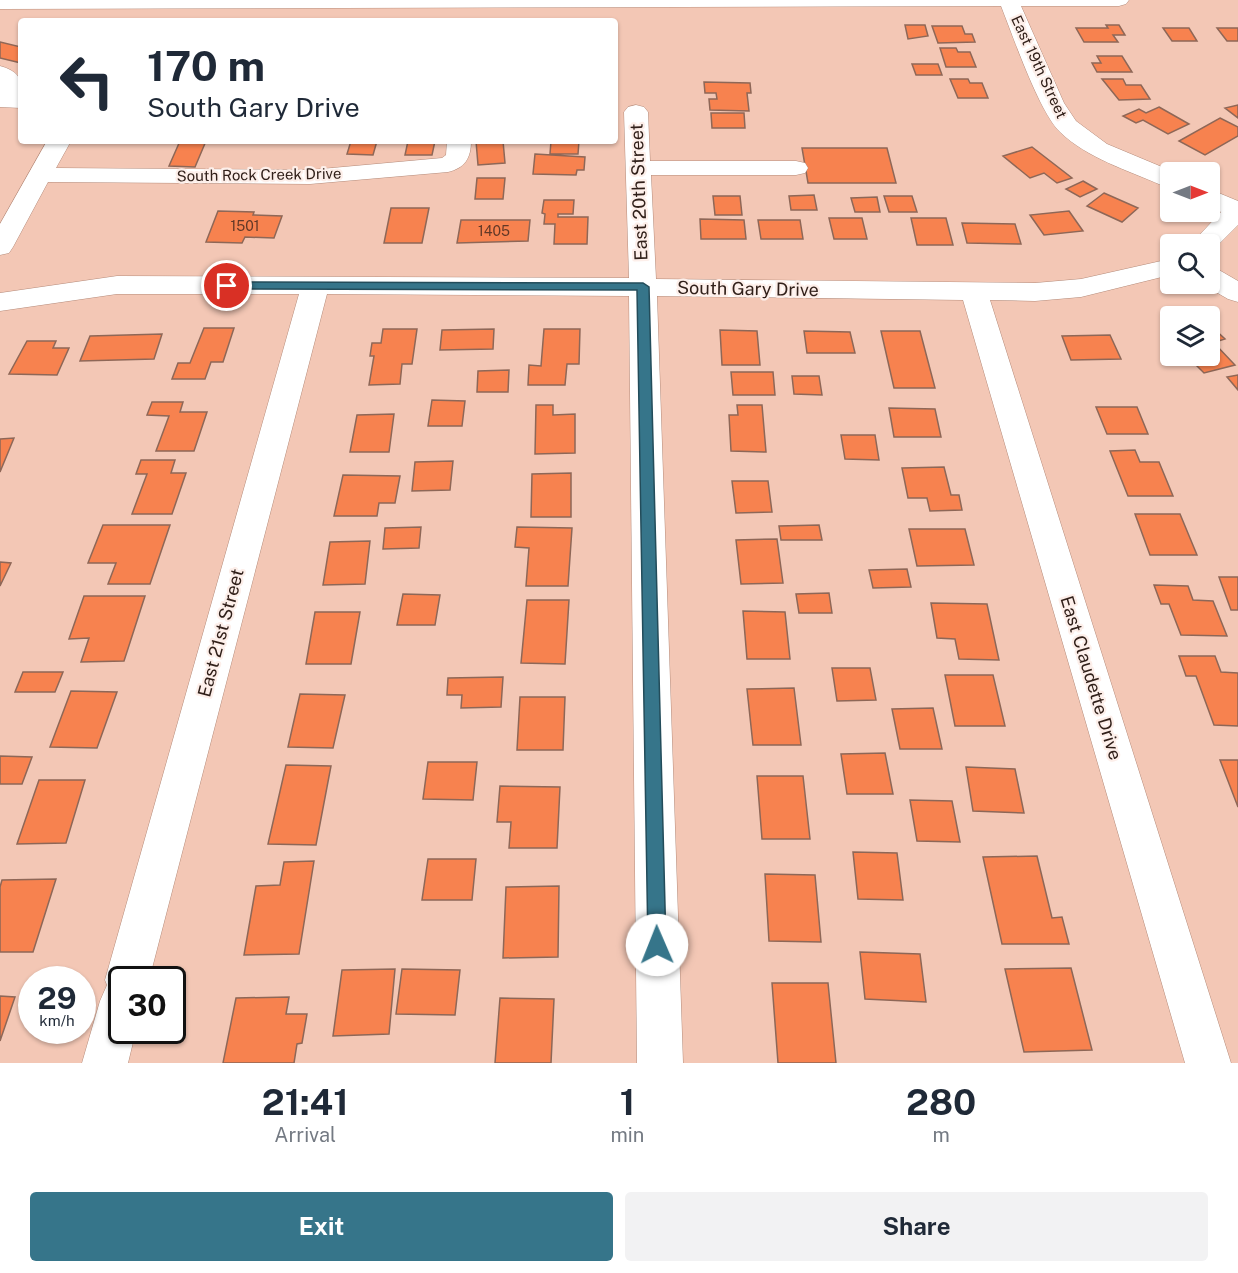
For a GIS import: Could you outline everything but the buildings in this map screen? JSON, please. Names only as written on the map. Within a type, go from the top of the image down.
[{"type":"street","points":[[0,3],[23,1],[440,1],[468,11],[865,0],[1119,0]]},
{"type":"street","name":"East 19th Street","points":[[1008,0],[1053,103],[1066,126],[1099,148],[1160,175]]},
{"type":"street","points":[[129,18],[137,2]]},
{"type":"street","points":[[0,73],[9,78],[10,104]]},
{"type":"street","name":"East 20th Street","points":[[636,112],[643,287],[660,1063]]},
{"type":"street","points":[[0,247],[58,144]]},
{"type":"street","name":"South Rock Creek Drive","points":[[41,175],[324,177],[448,165],[459,156],[459,144]]},
{"type":"street","points":[[639,168],[796,168]]},
{"type":"street","points":[[1214,234],[1238,210],[1220,202]]},
{"type":"street","name":"South Gary Drive","points":[[0,302],[117,285],[643,287],[1035,292],[1081,288],[1160,269]]},
{"type":"street","points":[[1220,282],[1238,293]]},
{"type":"street","name":"East 21st Street","points":[[131,966],[315,286]]},
{"type":"street","name":"East Claudette Drive","points":[[974,292],[1208,1063]]},
{"type":"street","points":[[105,1063],[110,1044]]},
{"type":"route","points":[[227,286],[643,287],[657,945]]}]
